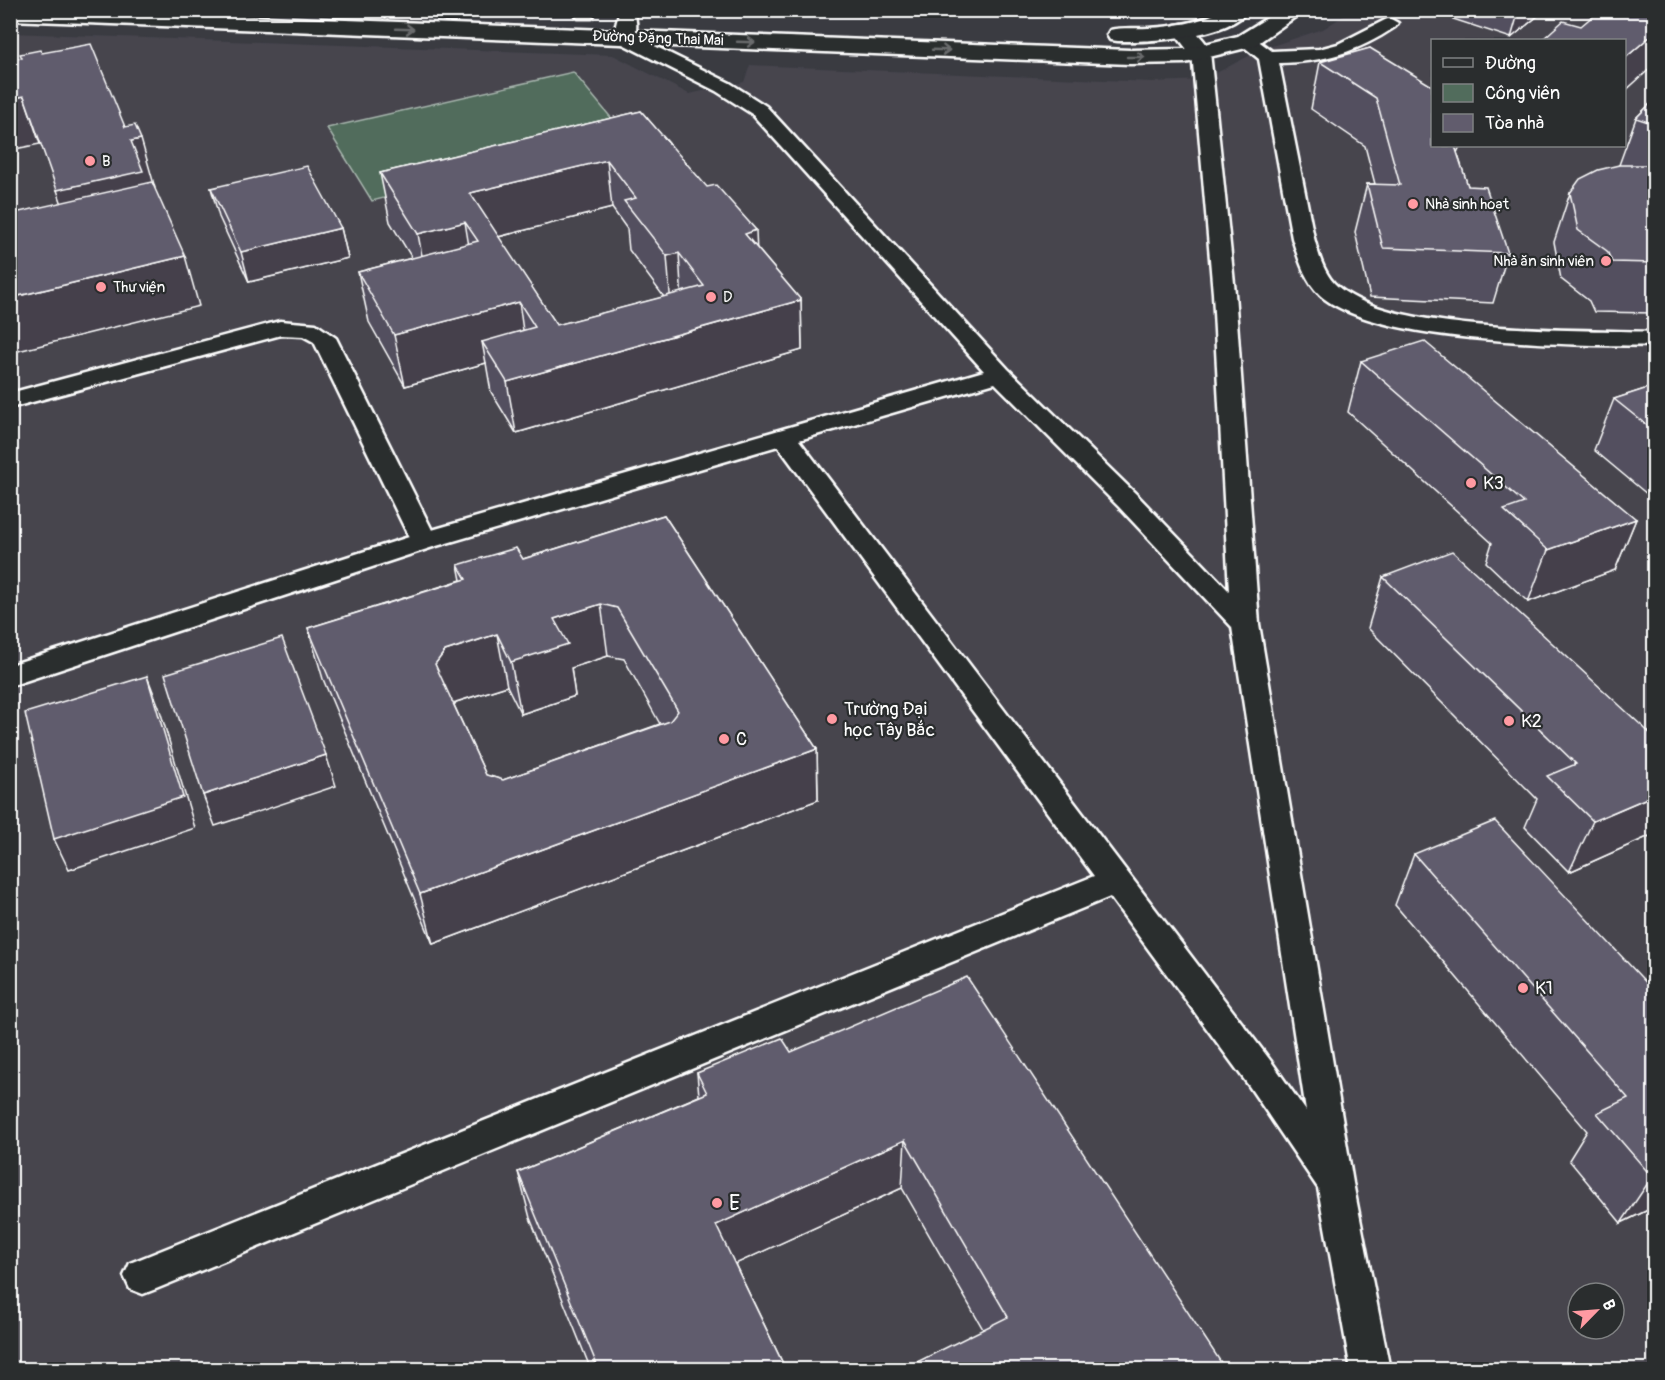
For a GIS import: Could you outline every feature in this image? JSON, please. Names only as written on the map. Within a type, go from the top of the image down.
[{"type":"street","name":"Đường Đặng Thai Mai","points":[[10,14],[625,27],[1130,57],[1185,56],[1192,41],[1238,10]]},
{"type":"street","name":"Đường Đặng Thai Mai","points":[[1100,34],[1157,34],[1192,41],[1246,41],[1295,10]]},
{"type":"street","name":"Đường Đặng Thai Mai","points":[[561,13],[586,12],[625,27],[673,19]]},
{"type":"lane","points":[[1246,41],[1268,57],[1331,53],[1347,50],[1389,23]]},
{"type":"lane","points":[[625,27],[759,110],[1000,374],[1128,501],[1245,624]]},
{"type":"lane","points":[[1192,41],[1224,293],[1245,624],[1335,1183],[1371,1370]]},
{"type":"lane","points":[[1331,53],[1354,62]]},
{"type":"lane","points":[[1268,57],[1309,258],[1327,290],[1358,309],[1403,322],[1442,328],[1654,339]]},
{"type":"lane","points":[[10,401],[279,328],[308,329],[324,338],[424,542]]},
{"type":"lane","points":[[10,676],[424,542],[1000,374]]},
{"type":"lane","points":[[783,436],[1261,1076],[1335,1183]]},
{"type":"lane","points":[[143,1276],[1115,881]]},
{"type":"shaded area","name":"Trường Đại học Tây Bắc","points":[[1351,11],[1654,11],[1654,1369],[11,1370],[11,33],[613,55],[689,94],[744,82],[750,65],[1152,82],[1203,80],[1260,50],[1323,29]]},
{"type":"green space","points":[[573,72],[628,138],[372,201],[327,128]]},
{"type":"building","points":[[1600,10],[1654,10],[1654,33],[1626,57],[1626,39],[1544,38],[1563,21],[1581,26]]},
{"type":"building","points":[[91,44],[125,127],[135,125],[141,139],[131,141],[143,171],[57,190],[24,96],[10,99],[10,60],[22,58],[20,54],[40,50],[42,53]]},
{"type":"building","points":[[1370,48],[1431,85],[1431,147],[1455,147],[1468,186],[1486,187],[1508,253],[1383,248],[1367,184],[1400,185],[1376,98],[1320,62]]},
{"type":"building","points":[[1654,100],[1654,124],[1636,118]]},
{"type":"building","points":[[641,111],[707,187],[716,185],[756,230],[745,234],[801,300],[507,382],[482,342],[535,327],[519,302],[394,335],[358,272],[478,241],[465,222],[418,234],[380,173]],"holes":[[[607,160],[636,198],[624,201],[667,256],[679,253],[704,286],[557,325],[470,193]]]},
{"type":"building","points":[[1619,165],[1654,165],[1654,263],[1612,262],[1607,251],[1578,230],[1570,193],[1580,179],[1598,170]]},
{"type":"building","points":[[307,166],[341,228],[241,252],[211,188]]},
{"type":"building","points":[[152,182],[185,256],[10,298],[10,214]]},
{"type":"building","points":[[1424,341],[1636,519],[1548,550],[1504,510],[1524,503],[1361,361]]},
{"type":"building","points":[[1654,386],[1654,431],[1614,399]]},
{"type":"building","points":[[664,515],[817,749],[420,894],[308,628],[466,579],[458,565],[516,548],[523,559]],"holes":[[[601,604],[617,608],[678,711],[670,721],[503,780],[486,775],[435,664],[445,651],[497,634],[511,662],[568,644],[554,619]]]},
{"type":"building","points":[[1452,551],[1654,737],[1654,795],[1593,821],[1547,776],[1576,764],[1383,577]]},
{"type":"building","points":[[282,638],[326,755],[203,795],[165,674]]},
{"type":"building","points":[[147,676],[183,797],[54,839],[25,713]]},
{"type":"building","points":[[1495,821],[1654,991],[1654,1175],[1652,1177],[1597,1113],[1628,1098],[1414,854]]},
{"type":"building","name":"E","points":[[967,977],[1226,1370],[901,1370],[1008,1317],[905,1140],[716,1225],[786,1370],[599,1370],[518,1172],[707,1093],[697,1073],[782,1038],[791,1052]]},
{"type":"place","name":"B","points":[[90,161]]},
{"type":"place","name":"Nhà sinh hoạt","points":[[1413,204]]},
{"type":"place","name":"Nhà ăn sinh viên","points":[[1606,261]]},
{"type":"place","name":"Thư viện","points":[[101,287]]},
{"type":"place","name":"D","points":[[711,297]]},
{"type":"place","name":"K3","points":[[1471,483]]},
{"type":"place","name":"Trường Đại học Tây Bắc","points":[[832,719]]},
{"type":"place","name":"K2","points":[[1509,721]]},
{"type":"place","name":"C","points":[[724,739]]},
{"type":"place","name":"K1","points":[[1523,988]]},
{"type":"place","name":"E","points":[[717,1203]]}]
